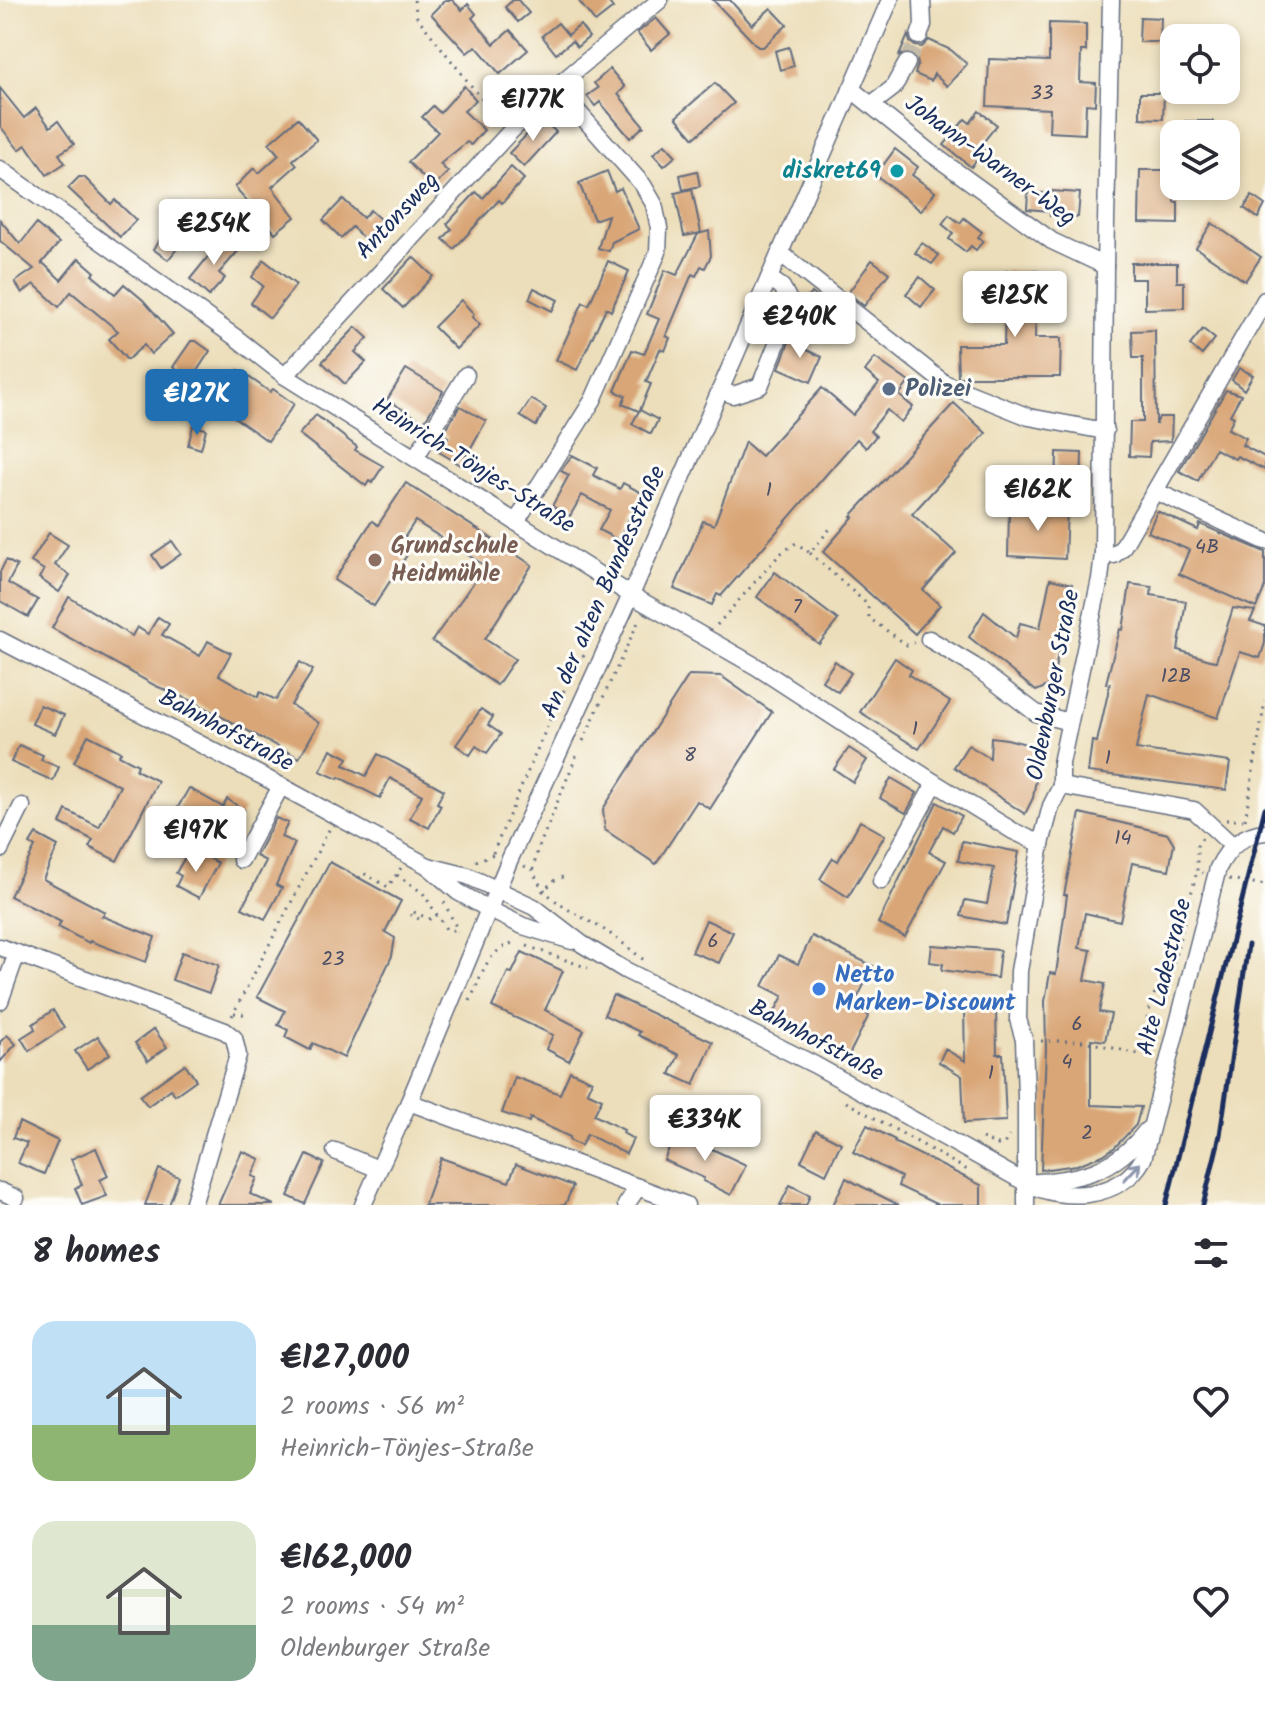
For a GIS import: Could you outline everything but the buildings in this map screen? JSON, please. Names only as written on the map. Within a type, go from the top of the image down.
[{"type":"street","name":"Antonsweg","points":[[285,376],[509,133],[556,87],[660,0]]},
{"type":"street","name":"An der alten Bundesstraße","points":[[363,1205],[498,889],[631,595],[890,0]]},
{"type":"street","points":[[919,36],[923,25],[922,0]]},
{"type":"street","name":"Oldenburger Straße","points":[[1026,1205],[1024,1040],[1018,1019],[1019,971],[1041,844],[1051,806],[1061,786],[1061,763],[1103,554],[1111,0]]},
{"type":"street","points":[[872,104],[893,88],[907,63]]},
{"type":"street","points":[[516,522],[593,400],[658,252],[659,228],[654,204],[643,185],[556,87]]},
{"type":"street","name":"Johann-Warner-Weg","points":[[851,89],[928,151],[1052,241],[1105,266]]},
{"type":"street","name":"Heinrich-Tönjes-Straße","points":[[0,169],[285,376],[631,595],[757,667],[935,783],[1013,831],[1041,844]]},
{"type":"street","points":[[780,253],[944,383],[1029,417],[1105,431]]},
{"type":"street","points":[[720,390],[733,395],[760,386],[792,306],[782,287],[769,278]]},
{"type":"street","points":[[1103,554],[1114,555],[1122,548],[1265,300]]},
{"type":"street","points":[[415,458],[466,375]]},
{"type":"street","points":[[1157,492],[1265,541]]},
{"type":"street","points":[[929,639],[974,666],[1036,713],[1069,722]]},
{"type":"street","name":"Bahnhofstraße","points":[[0,640],[281,786],[334,826],[428,866],[468,876],[534,907],[582,944],[625,970],[815,1065],[1026,1183]]},
{"type":"street","points":[[881,881],[935,783]]},
{"type":"street","points":[[241,860],[281,786]]},
{"type":"street","points":[[1061,786],[1194,810],[1233,846],[1246,836],[1265,832]]},
{"type":"street","points":[[0,850],[22,806]]},
{"type":"street","name":"Alte Ladestraße","points":[[1026,1183],[1045,1193],[1085,1200],[1137,1170],[1143,1159],[1215,876],[1233,846]]},
{"type":"street","name":"Bahnhofstraße","points":[[428,866],[458,892],[490,910],[523,926],[582,944]]},
{"type":"street","points":[[0,947],[230,1034],[238,1055],[193,1205]]},
{"type":"street","points":[[0,1001],[17,953]]},
{"type":"street","points":[[409,1102],[686,1205]]},
{"type":"street","name":"Alte Ladestraße","points":[[1026,1183],[1083,1176],[1117,1161],[1152,1123]]},
{"type":"street","points":[[335,1151],[378,1169]]},
{"type":"street","points":[[1083,1176],[1085,1200]]},
{"type":"street","points":[[626,1205],[638,1187]]},
{"type":"street","points":[[0,1191],[16,1198]]},
{"type":"path","points":[[414,0],[417,17],[509,133]]},
{"type":"path","points":[[810,553],[833,525]]},
{"type":"path","points":[[708,638],[718,622],[780,554],[796,543],[868,605],[869,618],[907,645],[929,639]]},
{"type":"path","points":[[533,870],[537,852],[579,750],[637,628]]},
{"type":"path","points":[[493,853],[558,701],[593,638]]},
{"type":"path","points":[[1245,820],[1265,701]]},
{"type":"path","points":[[1210,826],[1225,820],[1251,821]]},
{"type":"path","points":[[230,1034],[234,1013],[334,826]]},
{"type":"path","points":[[359,878],[363,873],[388,887],[401,868],[391,862]]},
{"type":"path","points":[[1147,1018],[1155,992],[1169,980],[1197,871]]},
{"type":"path","points":[[397,875],[423,893],[446,929],[458,931],[442,900]]},
{"type":"path","points":[[543,891],[565,876]]},
{"type":"path","points":[[1225,878],[1265,885]]},
{"type":"path","points":[[419,919],[411,915],[411,911],[430,919],[437,915]]},
{"type":"path","points":[[516,942],[593,970]]},
{"type":"path","points":[[234,1013],[249,1015]]},
{"type":"path","points":[[1024,1040],[1084,1041],[1138,1054]]},
{"type":"path","points":[[846,1102],[973,1173]]},
{"type":"path","points":[[997,1145],[1004,1144],[1010,1127]]},
{"type":"tunnel","points":[[907,63],[919,36]]},
{"type":"railway","points":[[1166,1205],[1265,808]]},
{"type":"railway","points":[[1203,1205],[1220,1135],[1248,945]]},
{"type":"place","name":"diskret69","points":[[897,171]]},
{"type":"place","name":"Polizei","points":[[889,389]]},
{"type":"place","name":"Grundschule Heidmühle","points":[[375,560]]},
{"type":"place","name":"Netto Marken-Discount","points":[[819,989]]}]
